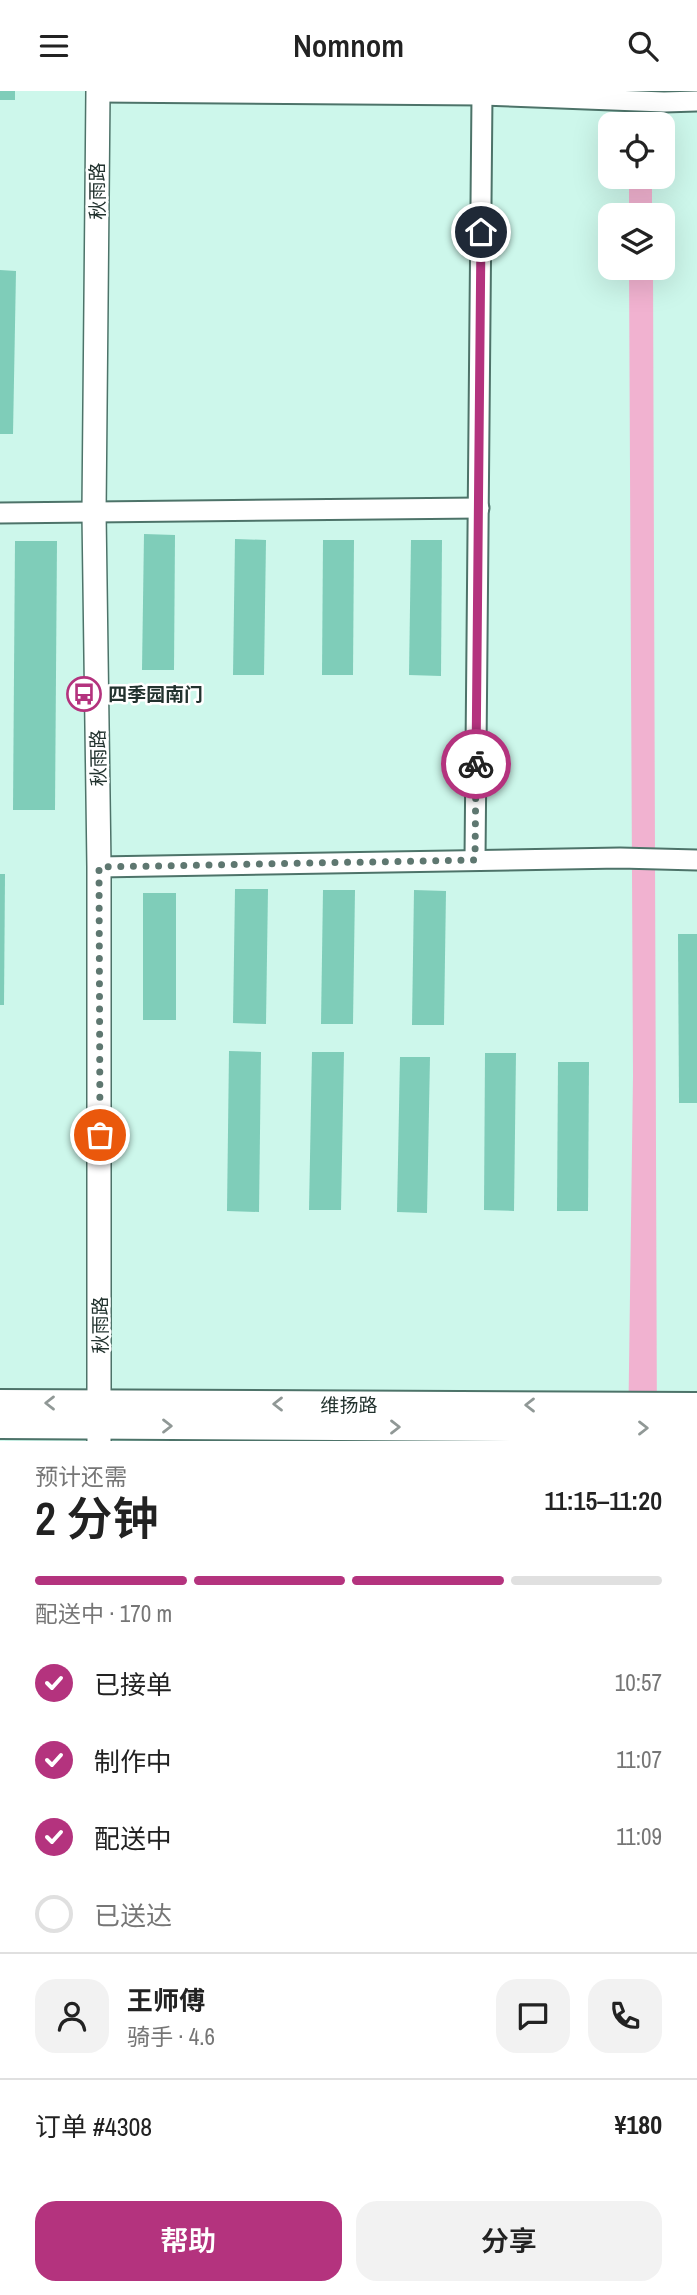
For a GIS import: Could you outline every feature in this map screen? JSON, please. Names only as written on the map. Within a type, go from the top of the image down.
[{"type":"main road","name":"维扬路","points":[[0,1403],[99,1423]]},
{"type":"main road","name":"维扬路","points":[[0,1425],[692,1417]]},
{"type":"street","points":[[98,91],[482,95],[697,101]]},
{"type":"street","name":"秋雨路","points":[[98,91],[94,513],[99,867],[99,1423]]},
{"type":"street","points":[[475,860],[482,95]]},
{"type":"street","points":[[0,513],[479,508]]},
{"type":"street","points":[[99,867],[620,857],[697,860]]},
{"type":"shaded area","points":[[629,189],[652,189],[652,203],[629,203]]},
{"type":"shaded area","points":[[629,280],[653,280],[657,1441],[628,1441],[633,1076]]},
{"type":"building","points":[[0,91],[15,91],[15,100],[0,100]]},
{"type":"building","points":[[0,270],[16,271],[13,434],[0,434]]},
{"type":"building","points":[[144,534],[175,535],[174,670],[142,670]]},
{"type":"building","points":[[235,539],[266,540],[264,675],[233,675]]},
{"type":"building","points":[[323,540],[354,540],[353,675],[322,675]]},
{"type":"building","points":[[411,540],[442,540],[441,676],[409,675]]},
{"type":"building","points":[[15,541],[57,541],[55,810],[13,810]]},
{"type":"building","points":[[0,874],[5,874],[4,1005],[0,1005]]},
{"type":"building","points":[[235,889],[268,889],[266,1024],[233,1023]]},
{"type":"building","points":[[323,890],[355,890],[353,1024],[321,1024]]},
{"type":"building","points":[[414,890],[446,891],[444,1025],[412,1025]]},
{"type":"building","points":[[143,893],[176,893],[176,1020],[143,1020]]},
{"type":"building","points":[[678,934],[697,934],[697,1103],[679,1103]]},
{"type":"building","points":[[229,1051],[261,1052],[259,1212],[227,1211]]},
{"type":"building","points":[[312,1052],[344,1052],[341,1210],[309,1210]]},
{"type":"building","points":[[485,1053],[516,1053],[514,1211],[484,1210]]},
{"type":"building","points":[[400,1057],[430,1057],[427,1213],[397,1212]]},
{"type":"building","points":[[558,1062],[589,1062],[588,1211],[557,1211]]},
{"type":"way so far","points":[[100,1135],[99,867],[475,860],[476,764]]},
{"type":"place","name":"四季园南门","points":[[84,694]]},
{"type":"route","points":[[476,764],[481,232]]}]
